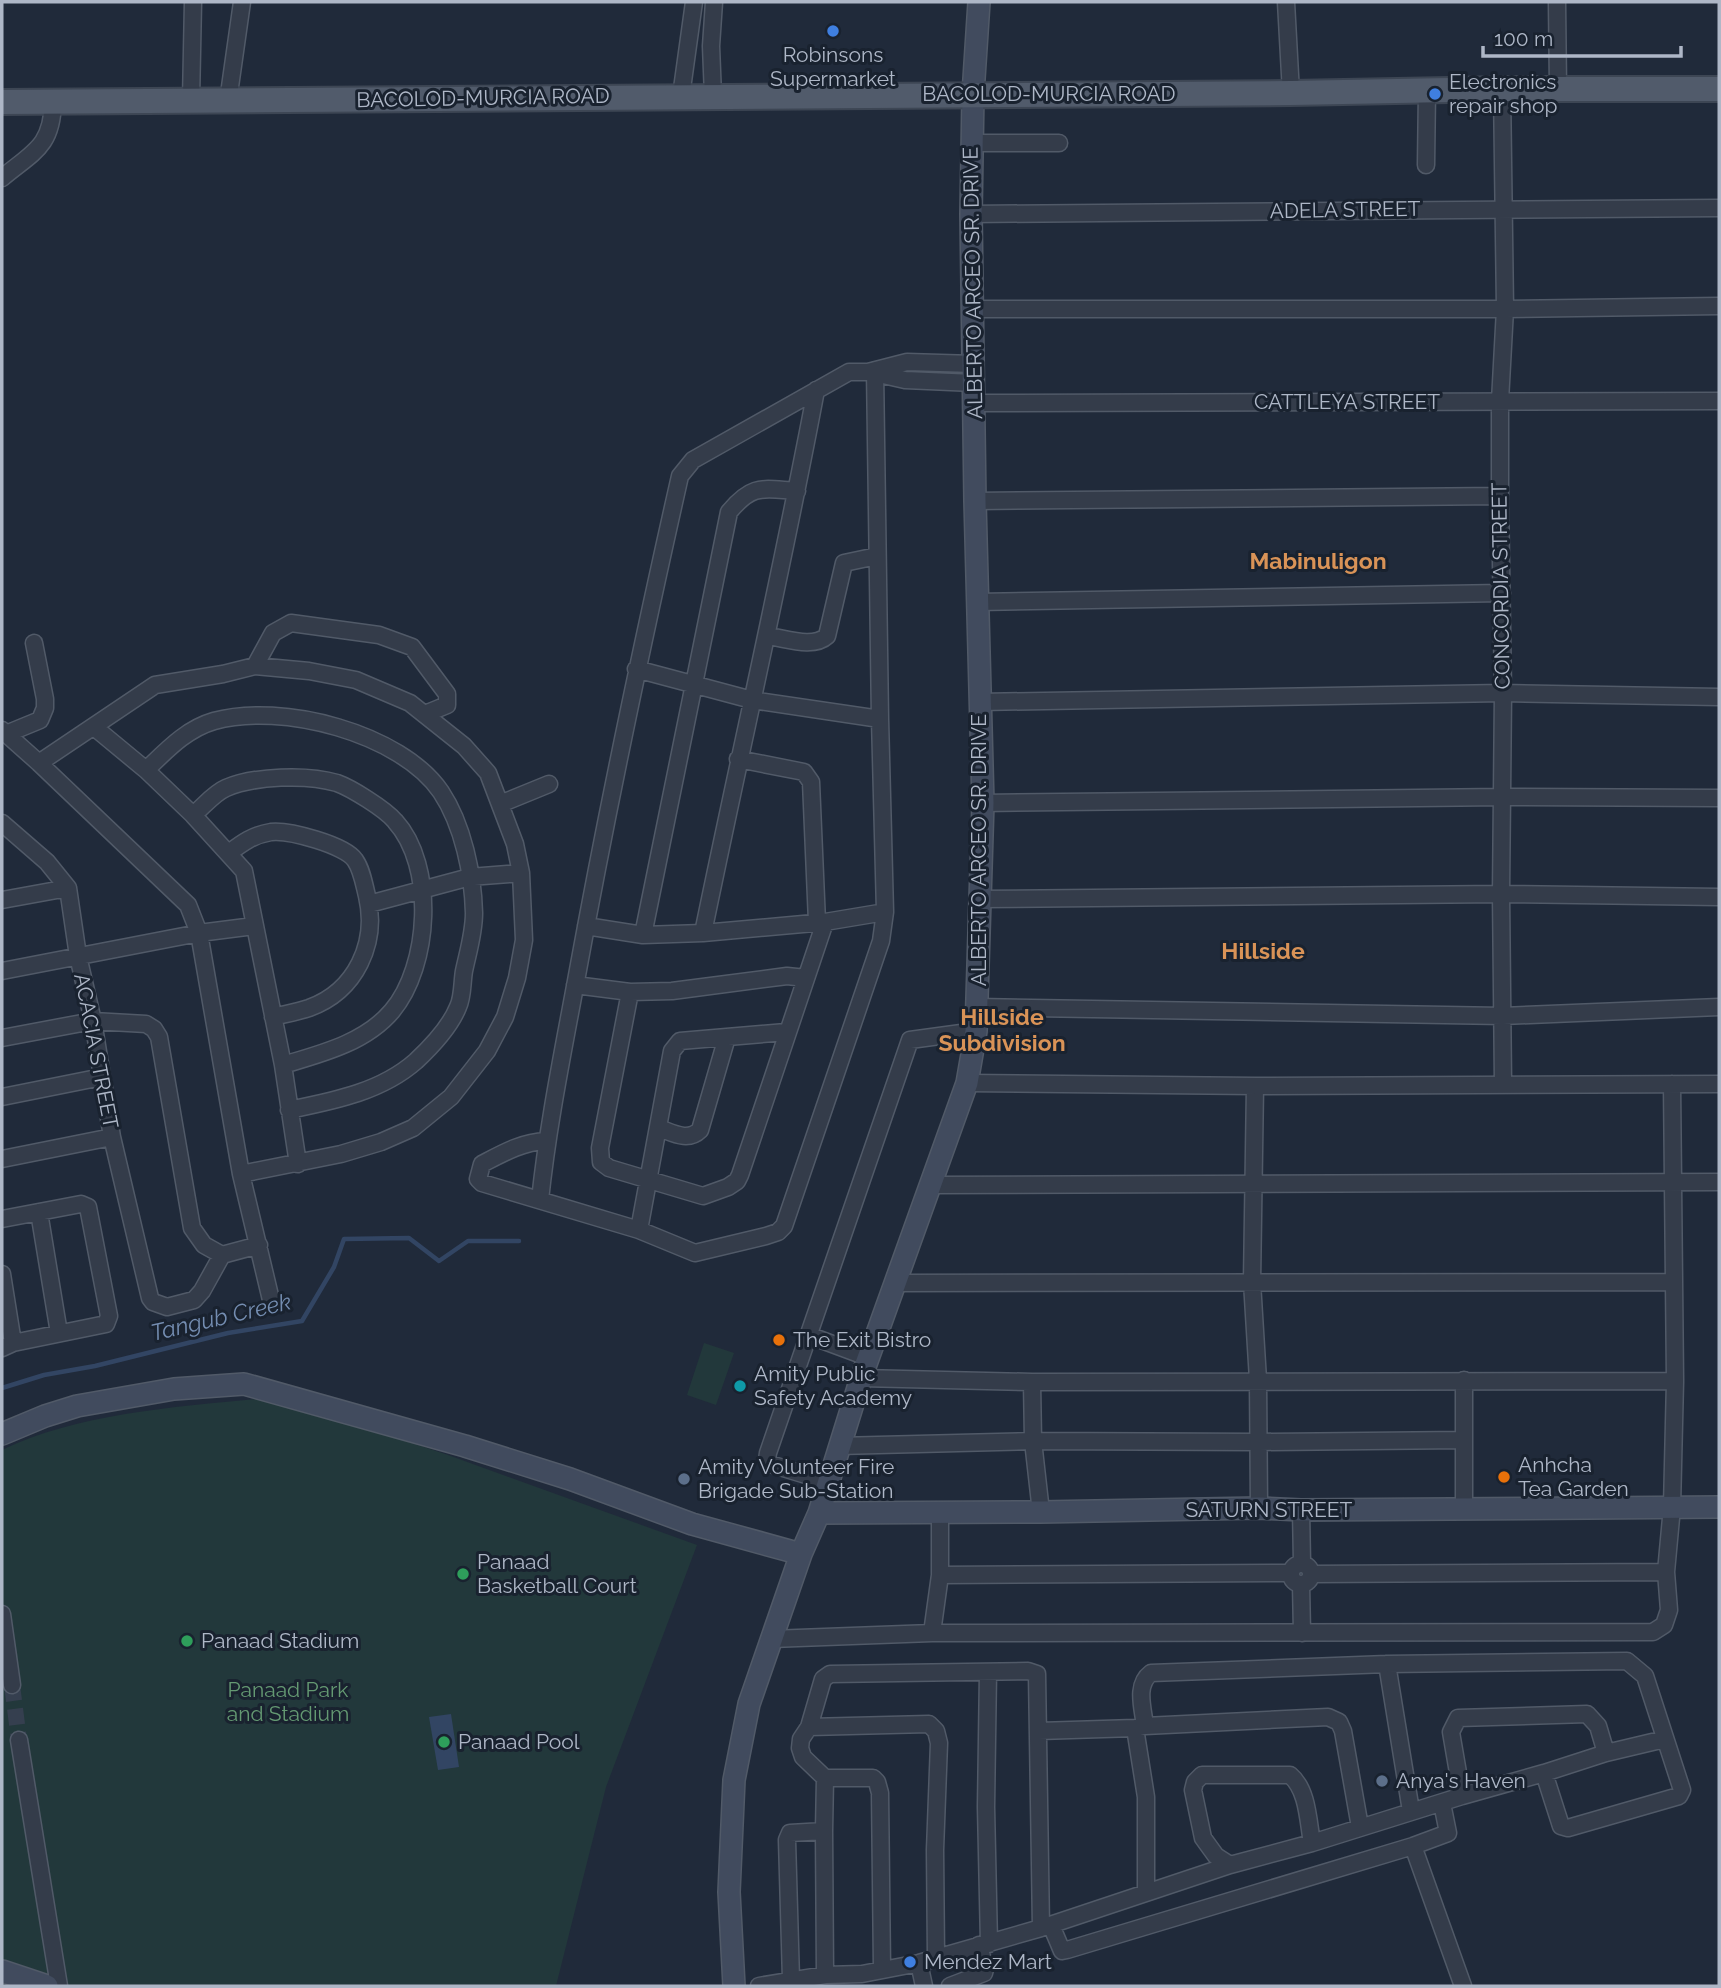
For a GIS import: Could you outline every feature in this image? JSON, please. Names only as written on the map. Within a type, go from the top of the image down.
[{"type":"main road","name":"BACOLOD-MURCIA ROAD","points":[[2,102],[1719,89]]},
{"type":"street","points":[[191,100],[193,2]]},
{"type":"street","points":[[229,101],[242,2]]},
{"type":"street","points":[[681,96],[694,2]]},
{"type":"street","points":[[713,96],[711,46],[714,2]]},
{"type":"street","name":"ALBERTO ARCEO SR. DRIVE","points":[[734,1986],[729,1892],[734,1780],[749,1703],[819,1513],[860,1378],[870,1358],[967,1083],[975,1031],[983,803],[971,214],[973,94],[979,2]]},
{"type":"street","points":[[1286,2],[1291,93]]},
{"type":"street","points":[[1556,2],[1558,89]]},
{"type":"street","points":[[688,44],[711,46]]},
{"type":"street","name":"CONCORDIA STREET","points":[[1502,89],[1505,309],[1500,401],[1503,693],[1500,894],[1503,1084]]},
{"type":"street","points":[[1426,165],[1427,90]]},
{"type":"street","points":[[2,178],[34,153],[46,139],[50,130],[52,102]]},
{"type":"street","points":[[972,143],[1059,143]]},
{"type":"street","name":"ADELA STREET","points":[[971,214],[1719,208]]},
{"type":"street","points":[[974,309],[1505,309],[1719,306]]},
{"type":"street","name":"CATTLEYA STREET","points":[[540,1200],[546,1142],[636,669],[680,476],[693,460],[849,372],[873,372],[907,362],[974,383],[1500,401],[1719,401]]},
{"type":"street","points":[[546,1142],[532,1142],[508,1150],[482,1164],[478,1179],[482,1183],[639,1230],[695,1253],[766,1236],[778,1232],[784,1226],[881,941],[885,912],[873,372]]},
{"type":"street","points":[[703,933],[738,760],[767,636],[816,390]]},
{"type":"street","points":[[643,935],[729,512],[741,498],[757,488],[797,491]]},
{"type":"street","points":[[975,501],[1500,496]]},
{"type":"street","points":[[767,636],[813,643],[822,641],[827,636],[844,563],[877,555]]},
{"type":"street","points":[[977,602],[1502,593]]},
{"type":"street","points":[[255,666],[273,633],[291,623],[379,635],[412,647],[447,694],[447,705],[425,714]]},
{"type":"street","points":[[4,732],[40,720],[45,708],[34,643]]},
{"type":"street","points":[[39,763],[155,685],[255,666],[309,671],[356,680],[410,703],[464,746],[488,773],[515,844],[521,873],[524,940],[517,978],[505,1017],[487,1051],[452,1097],[413,1128],[382,1142],[298,1164],[241,1174]]},
{"type":"street","points":[[636,669],[752,700],[880,719]]},
{"type":"street","points":[[980,702],[1503,693],[1719,697]]},
{"type":"street","points":[[146,771],[180,738],[213,722],[249,717],[291,718],[334,725],[375,741],[411,760],[440,792],[459,831],[470,877],[474,915],[459,1006],[437,1039],[414,1063],[350,1097],[289,1110]]},
{"type":"street","points":[[94,727],[193,815],[244,871],[283,1065],[298,1164]]},
{"type":"street","points":[[4,732],[188,905],[200,933],[241,1174],[271,1300]]},
{"type":"street","points":[[630,992],[600,1149],[601,1162],[609,1168],[647,1181],[703,1196],[728,1187],[737,1181],[806,978],[821,922],[811,782],[804,772],[738,760]]},
{"type":"street","points":[[193,815],[224,788],[266,779],[304,778],[337,783],[370,802],[395,820],[412,848],[422,890],[423,932],[415,963],[392,1011],[369,1031],[342,1045],[283,1065]]},
{"type":"street","points":[[500,804],[549,784]]},
{"type":"street","points":[[983,803],[1502,797],[1719,798]]},
{"type":"street","points":[[2,900],[68,888],[47,862],[3,825]]},
{"type":"street","points":[[229,853],[247,839],[272,832],[301,835],[329,844],[354,859],[362,876],[372,922],[367,948],[358,971],[337,992],[311,1007],[273,1017]]},
{"type":"street","points":[[369,904],[470,877],[521,873]]},
{"type":"street","name":"ACACIA STREET","points":[[68,888],[112,1136],[150,1298],[153,1302],[167,1307],[194,1300],[222,1255]]},
{"type":"street","points":[[979,899],[1500,894],[1719,897]]},
{"type":"street","points":[[586,926],[643,935],[703,933],[821,922],[885,912]]},
{"type":"street","points":[[2,971],[200,933],[254,926]]},
{"type":"street","points":[[575,985],[630,992],[673,990],[787,976],[806,978]]},
{"type":"street","points":[[977,1007],[1503,1016],[1719,1007]]},
{"type":"street","points":[[2,1038],[93,1021],[146,1024],[154,1029],[159,1037],[192,1228],[204,1245],[222,1255],[258,1245]]},
{"type":"street","points":[[829,1482],[770,1464],[767,1460],[910,1040],[975,1031]]},
{"type":"street","points":[[639,1230],[672,1051],[680,1041],[786,1032]]},
{"type":"street","points":[[659,1128],[686,1137],[694,1136],[700,1130],[727,1037]]},
{"type":"street","points":[[2,1097],[102,1077]]},
{"type":"street","points":[[967,1083],[1255,1086],[1719,1084]]},
{"type":"street","points":[[771,1639],[932,1633],[1653,1632],[1664,1625],[1669,1610],[1666,1572],[1672,1507],[1675,1381],[1672,1084]]},
{"type":"street","points":[[1255,1086],[1252,1283],[1258,1380],[1259,1508]]},
{"type":"street","points":[[2,1159],[112,1136]]},
{"type":"street","points":[[930,1185],[1719,1182]]},
{"type":"street","points":[[2,1219],[81,1204],[88,1207],[109,1316],[106,1324],[7,1346],[2,1274]]},
{"type":"street","points":[[39,1212],[59,1333]]},
{"type":"street","points":[[896,1283],[1674,1282]]},
{"type":"street","points":[[808,1335],[870,1358]]},
{"type":"street","points":[[860,1378],[1032,1381],[1675,1381]]},
{"type":"street","points":[[1464,1380],[1464,1509]]},
{"type":"street","points":[[1032,1381],[1033,1441],[1041,1513]]},
{"type":"street","points":[[2,1434],[77,1406],[174,1389],[244,1384],[465,1446],[570,1479],[692,1524],[802,1554]]},
{"type":"street","points":[[838,1446],[1033,1441],[1463,1440]]},
{"type":"street","name":"SATURN STREET","points":[[819,1513],[1719,1507]]},
{"type":"street","points":[[1301,1510],[1302,1633]]},
{"type":"street","points":[[932,1633],[940,1575],[940,1512]]},
{"type":"street","points":[[940,1575],[1666,1572]]},
{"type":"street","points":[[2,1614],[12,1685]]},
{"type":"street","points":[[1146,1891],[1146,1797],[1140,1727],[1141,1686],[1143,1678],[1151,1673],[1387,1664],[1627,1661],[1645,1676],[1681,1784],[1679,1796],[1568,1828],[1561,1826],[1544,1773]]},
{"type":"street","points":[[1387,1664],[1411,1811]]},
{"type":"street","points":[[814,1980],[825,1778],[801,1753],[801,1740],[809,1727],[823,1679],[831,1674],[1028,1671],[1037,1674],[1046,1926],[1062,1951],[1413,1846],[1448,1833],[1442,1803]]},
{"type":"street","points":[[950,1986],[984,1973],[985,1969],[988,1672]]},
{"type":"street","points":[[1462,1796],[1451,1732],[1458,1718],[1587,1714],[1598,1726],[1606,1753]]},
{"type":"street","points":[[1039,1731],[1328,1717],[1339,1722],[1343,1731],[1360,1827]]},
{"type":"street","points":[[809,1727],[929,1724],[936,1731],[939,1743],[934,1850],[936,1956]]},
{"type":"street","points":[[759,1986],[790,1980],[862,1980],[882,1969],[919,1962],[1046,1926],[1230,1865],[1312,1843],[1606,1753],[1665,1739]]},
{"type":"street","points":[[19,1740],[59,1986]]},
{"type":"street","points":[[1230,1865],[1216,1856],[1203,1838],[1193,1790],[1195,1782],[1202,1775],[1290,1775],[1302,1791],[1312,1843]]},
{"type":"street","points":[[825,1778],[873,1778],[877,1782],[880,1793],[882,1969]]},
{"type":"street","points":[[790,1980],[787,1840],[789,1833],[824,1830]]},
{"type":"street","points":[[1413,1846],[1463,1986]]},
{"type":"street","points":[[919,1962],[924,1986]]},
{"type":"street","points":[[2,1971],[47,1986]]},
{"type":"green space","points":[[704,1343],[734,1353],[716,1405],[687,1395]]},
{"type":"green space","name":"Panaad Park and Stadium","points":[[266,1398],[282,1400],[448,1455],[697,1545],[606,1787],[556,1986],[2,1986],[2,1450],[31,1437],[97,1419],[166,1408]]},
{"type":"water","name":"Panaad Pool","points":[[451,1714],[459,1767],[438,1770],[429,1717]]},
{"type":"waterway","name":"Tangub Creek","points":[[2,1388],[44,1375],[95,1366],[228,1333],[302,1321],[334,1267],[344,1239],[409,1238],[439,1261],[468,1241],[519,1241]]},
{"type":"tunnel","points":[[12,1685],[19,1740]]},
{"type":"place","name":"Robinsons Supermarket","points":[[833,31]]},
{"type":"place","name":"Electronics repair shop","points":[[1435,94]]},
{"type":"place","name":"The Exit Bistro","points":[[779,1340]]},
{"type":"place","name":"Amity Public Safety Academy","points":[[740,1386]]},
{"type":"place","name":"Anhcha Tea Garden","points":[[1504,1477]]},
{"type":"place","name":"Amity Volunteer Fire Brigade Sub-Station","points":[[684,1479]]},
{"type":"place","name":"Panaad Basketball Court","points":[[463,1574]]},
{"type":"place","name":"Panaad Stadium","points":[[187,1641]]},
{"type":"place","name":"Panaad Pool","points":[[444,1742]]},
{"type":"place","name":"Anya's Haven","points":[[1382,1781]]},
{"type":"place","name":"Mendez Mart","points":[[910,1962]]},
{"type":"district","name":"Mabinuligon","points":[[1318,561]]},
{"type":"district","name":"Hillside","points":[[1263,951]]},
{"type":"district","name":"Hillside Subdivision","points":[[1002,1030]]}]
